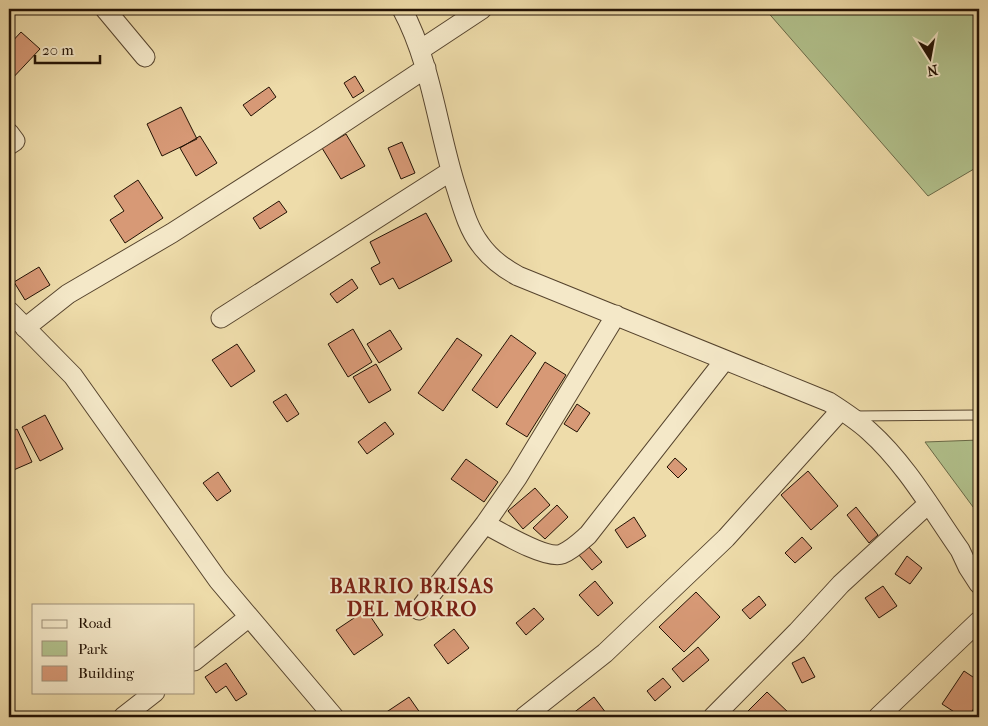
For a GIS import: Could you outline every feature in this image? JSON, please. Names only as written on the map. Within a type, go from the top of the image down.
[{"type":"street","points":[[105,9],[144,57]]},
{"type":"street","points":[[402,9],[423,59],[451,171],[471,230],[480,245],[492,258],[518,276],[829,402],[870,432],[889,451],[960,550],[979,584]]},
{"type":"street","points":[[25,328],[68,294],[180,228],[322,138],[423,59],[482,9]]},
{"type":"street","points":[[9,133],[15,141],[9,145]]},
{"type":"street","points":[[221,318],[451,171]]},
{"type":"street","points":[[9,311],[73,376],[218,580],[331,716]]},
{"type":"street","points":[[419,610],[485,524],[522,471],[616,315]]},
{"type":"street","points":[[485,524],[546,554],[560,555],[574,546],[588,535],[724,361]]},
{"type":"street","points":[[524,717],[605,653],[726,538],[845,413]]},
{"type":"street","points":[[713,717],[797,632],[841,584],[928,504]]},
{"type":"street","points":[[195,661],[249,617]]},
{"type":"street","points":[[878,717],[979,621]]},
{"type":"street","points":[[124,717],[153,694]]},
{"type":"lane","points":[[845,413],[900,417],[979,415]]},
{"type":"green space","points":[[765,9],[979,9],[979,166],[928,196]]},
{"type":"green space","points":[[979,440],[979,515],[925,442]]},
{"type":"building","points":[[21,32],[40,49],[9,82],[9,45]]},
{"type":"building","points":[[355,76],[364,91],[353,98],[344,83]]},
{"type":"building","points":[[269,87],[276,97],[251,116],[243,105]]},
{"type":"building","points":[[181,107],[197,139],[162,156],[147,124]]},
{"type":"building","points":[[346,134],[365,166],[341,179],[322,148]]},
{"type":"building","points":[[200,136],[217,163],[196,176],[180,148]]},
{"type":"building","points":[[402,142],[415,173],[401,179],[388,148]]},
{"type":"building","points":[[138,180],[163,218],[125,243],[110,220],[124,211],[114,196]]},
{"type":"building","points":[[279,201],[287,212],[260,229],[253,218]]},
{"type":"building","points":[[426,213],[452,261],[399,289],[393,278],[380,285],[371,268],[380,263],[370,242]]},
{"type":"building","points":[[39,267],[50,285],[25,300],[14,282]]},
{"type":"building","points":[[352,279],[358,288],[337,303],[330,294]]},
{"type":"building","points":[[353,329],[372,362],[348,377],[328,344]]},
{"type":"building","points":[[390,330],[402,349],[379,363],[367,344]]},
{"type":"building","points":[[511,335],[536,353],[497,408],[472,390]]},
{"type":"building","points":[[457,338],[482,355],[443,411],[418,393]]},
{"type":"building","points":[[237,344],[255,371],[231,387],[212,360]]},
{"type":"building","points":[[545,362],[566,375],[527,437],[506,424]]},
{"type":"building","points":[[376,364],[391,390],[369,403],[353,377]]},
{"type":"building","points":[[286,394],[299,414],[287,422],[273,402]]},
{"type":"building","points":[[577,404],[590,413],[577,432],[564,424]]},
{"type":"building","points":[[45,415],[63,449],[40,461],[22,427]]},
{"type":"building","points":[[385,422],[394,434],[367,454],[358,442]]},
{"type":"building","points":[[17,429],[32,462],[9,472],[9,433]]},
{"type":"building","points":[[675,458],[687,469],[678,478],[667,467]]},
{"type":"building","points":[[466,459],[498,482],[484,502],[451,479]]},
{"type":"building","points":[[808,471],[838,506],[811,530],[781,495]]},
{"type":"building","points":[[218,472],[231,491],[217,501],[203,483]]},
{"type":"building","points":[[535,488],[550,505],[523,529],[508,511]]},
{"type":"building","points":[[557,505],[568,517],[545,539],[533,528]]},
{"type":"building","points":[[856,507],[878,535],[869,543],[847,515]]},
{"type":"building","points":[[634,517],[646,536],[627,548],[615,530]]},
{"type":"building","points":[[802,537],[812,548],[795,563],[785,553]]},
{"type":"building","points":[[588,546],[602,562],[592,570],[578,554]]},
{"type":"building","points":[[907,556],[922,568],[910,584],[895,574]]},
{"type":"building","points":[[595,581],[613,603],[598,616],[579,595]]},
{"type":"building","points":[[883,586],[897,606],[879,618],[865,598]]},
{"type":"building","points":[[696,592],[720,617],[684,652],[659,627]]},
{"type":"building","points":[[759,596],[766,605],[750,619],[742,610]]},
{"type":"building","points":[[534,608],[544,619],[526,635],[516,623]]},
{"type":"building","points":[[366,610],[383,635],[354,655],[336,630]]},
{"type":"building","points":[[454,629],[469,648],[448,664],[434,645]]},
{"type":"building","points":[[698,647],[709,660],[683,682],[672,669]]},
{"type":"building","points":[[804,657],[815,677],[802,683],[792,663]]},
{"type":"building","points":[[226,663],[247,694],[236,701],[226,686],[216,693],[205,677]]},
{"type":"building","points":[[964,671],[979,681],[979,701],[968,717],[962,717],[942,704]]},
{"type":"building","points":[[663,678],[671,687],[655,701],[647,691]]},
{"type":"building","points":[[767,692],[791,715],[789,717],[754,717],[748,711]]},
{"type":"building","points":[[409,697],[423,717],[379,717]]},
{"type":"building","points":[[594,697],[609,717],[574,717],[572,714]]},
{"type":"building","points":[[565,711],[571,717],[557,717]]},
{"type":"district","name":"BARRIO BRISAS DEL MORRO","points":[[412,598]]}]
